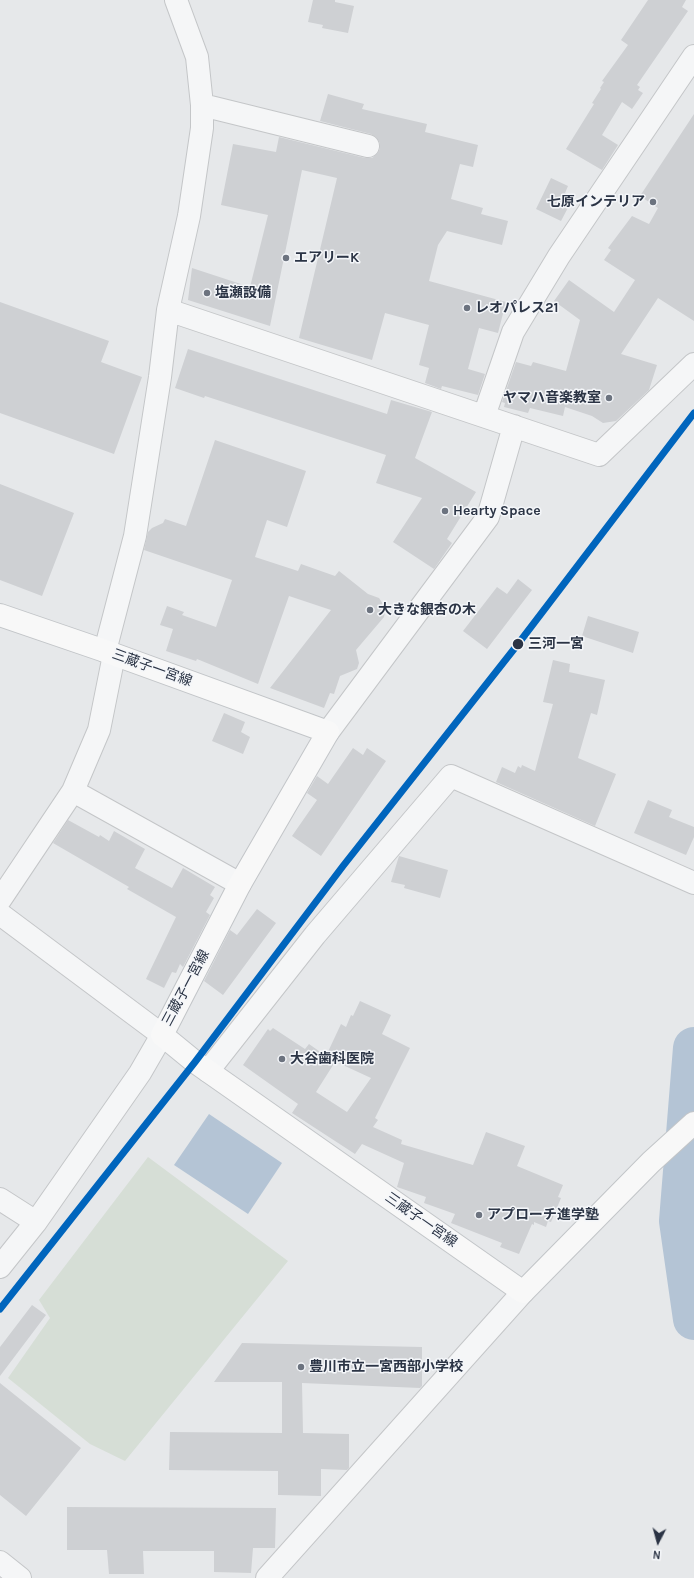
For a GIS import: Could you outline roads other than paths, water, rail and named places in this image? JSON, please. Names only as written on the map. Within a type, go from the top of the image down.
[{"type":"main road","name":"三蔵子一宮線","points":[[0,615],[328,732],[240,884],[162,1035],[208,1071],[523,1292]]},
{"type":"main road","points":[[523,1292],[651,1162],[694,1123]]},
{"type":"street","points":[[0,900],[73,791],[99,730],[110,653],[135,536],[160,377],[168,310],[189,216],[202,128],[202,105],[197,57],[176,0]]},
{"type":"street","points":[[484,416],[513,332],[559,256],[694,56]]},
{"type":"street","points":[[202,105],[368,146]]},
{"type":"street","points":[[168,310],[599,455],[694,364]]},
{"type":"street","points":[[328,732],[488,517],[514,426]]},
{"type":"street","points":[[208,1071],[315,935],[451,776],[694,883]]},
{"type":"street","points":[[73,791],[240,884]]},
{"type":"street","points":[[0,914],[162,1035],[140,1073],[36,1222],[0,1267]]},
{"type":"street","points":[[0,1199],[36,1222]]},
{"type":"street","points":[[267,1578],[523,1292]]},
{"type":"street","points":[[0,1562],[20,1578]]},
{"type":"water","points":[[209,1114],[282,1163],[248,1214],[174,1165]]},
{"type":"waterway","points":[[694,1048],[680,1221],[694,1319]]},
{"type":"place","name":"七原インテリア","points":[[653,202]]},
{"type":"place","name":"エアリーK","points":[[286,258]]},
{"type":"place","name":"塩瀬設備","points":[[207,293]]},
{"type":"place","name":"レオパレス21","points":[[467,308]]},
{"type":"place","name":"ヤマハ音楽教室","points":[[609,398]]},
{"type":"place","name":"Hearty Space","points":[[445,511]]},
{"type":"place","name":"大きな銀杏の木","points":[[370,610]]},
{"type":"place","name":"三河一宮","points":[[518,644]]},
{"type":"place","name":"大谷歯科医院","points":[[282,1059]]},
{"type":"place","name":"アプローチ進学塾","points":[[479,1215]]},
{"type":"place","name":"豊川市立一宮西部小学校","points":[[301,1367]]}]
